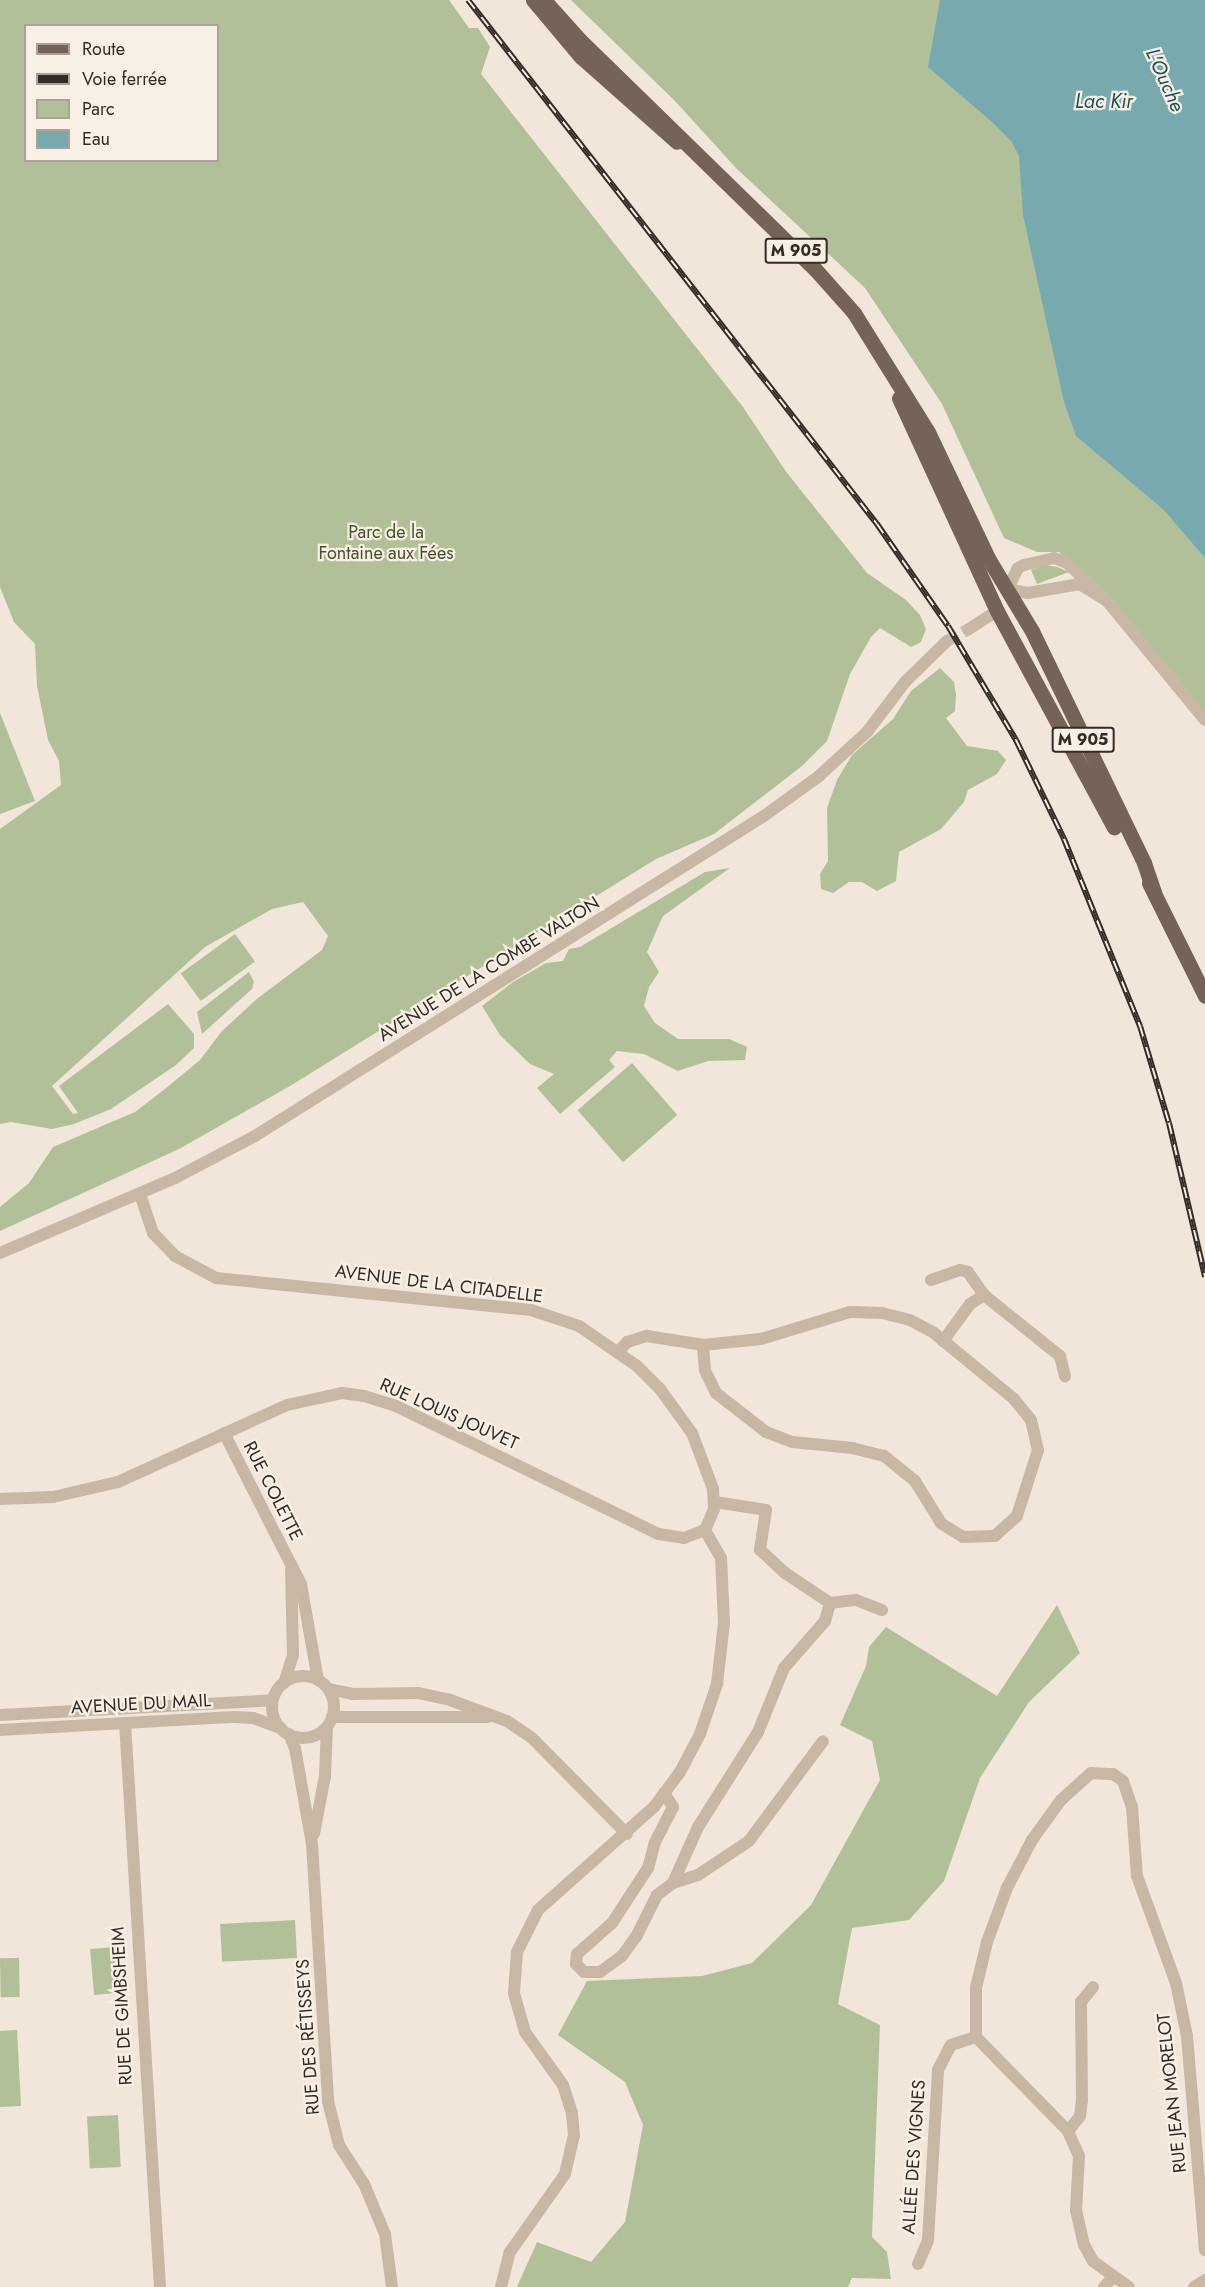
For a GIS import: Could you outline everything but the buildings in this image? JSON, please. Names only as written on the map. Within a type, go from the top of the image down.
[{"type":"main road","name":"M 905","points":[[533,0],[596,71],[670,140],[687,146]]},
{"type":"main road","name":"M 905","points":[[544,0],[667,122],[687,146],[837,291],[928,432],[988,558],[1032,631],[1093,762],[1144,863],[1154,892]]},
{"type":"main road","name":"M 905","points":[[596,71],[612,79],[652,117],[667,122]]},
{"type":"main road","name":"M 905","points":[[888,370],[997,611],[1094,795],[1154,892],[1205,996]]},
{"type":"main road","name":"M 905","points":[[968,546],[990,578],[1008,589]]},
{"type":"main road","points":[[997,611],[1008,589]]},
{"type":"main road","name":"M 905","points":[[997,611],[1020,636],[1064,721],[1093,762]]},
{"type":"street","points":[[1107,601],[1080,585],[1028,593],[1008,589],[1018,568],[1054,558],[1067,563],[1107,601],[1205,720]]},
{"type":"street","points":[[969,629],[997,611]]},
{"type":"street","name":"AVENUE DE LA COMBE VALTON","points":[[0,1253],[140,1194],[264,1131],[764,816],[819,776],[867,732],[905,682],[947,641]]},
{"type":"street","name":"AVENUE DE LA CITADELLE","points":[[140,1194],[153,1233],[175,1256],[216,1278],[531,1310],[579,1326],[619,1351],[660,1389],[692,1433],[708,1468],[715,1502]]},
{"type":"street","points":[[930,1280],[960,1270],[968,1272],[984,1295],[1060,1356],[1065,1376]]},
{"type":"street","points":[[943,1341],[970,1304],[984,1295]]},
{"type":"street","points":[[619,1351],[627,1342],[647,1336],[703,1345],[761,1339],[842,1314],[870,1311],[910,1320],[943,1341],[1021,1405],[1035,1430],[1036,1459],[1019,1512],[1001,1533],[988,1538],[963,1537],[948,1529],[915,1481],[884,1456],[853,1448],[792,1442],[753,1424],[710,1384],[703,1345]]},
{"type":"street","name":"RUE LOUIS JOUVET","points":[[0,1499],[53,1497],[118,1482],[299,1400],[331,1394],[364,1396],[396,1406],[659,1533],[684,1538],[705,1530]]},
{"type":"street","name":"RUE COLETTE","points":[[224,1433],[301,1584],[318,1680]]},
{"type":"street","points":[[501,2287],[510,2252],[566,2174],[574,2136],[563,2085],[525,2032],[514,1993],[517,1952],[538,1910],[627,1834],[664,1793],[700,1734],[719,1672],[724,1623],[722,1565],[705,1530],[715,1502],[766,1510],[760,1550],[774,1563],[830,1603],[855,1600],[882,1610]]},
{"type":"street","name":"RUE COLETTE","points":[[284,1683],[293,1655],[290,1566]]},
{"type":"street","points":[[664,1793],[672,1802],[672,1811],[655,1842],[646,1873],[612,1923],[577,1954],[579,1968],[595,1973],[616,1961],[636,1937],[651,1903],[673,1883],[698,1827],[730,1782],[779,1686],[784,1668],[825,1621],[830,1603]]},
{"type":"street","points":[[492,1717],[329,1722],[309,1737],[285,1731],[273,1711],[273,1700],[284,1683],[300,1676],[318,1680],[329,1689],[352,1694],[418,1693],[450,1700],[520,1728],[627,1834]]},
{"type":"street","points":[[329,1689],[334,1704],[329,1722]]},
{"type":"street","name":"AVENUE DU MAIL","points":[[0,1715],[273,1700]]},
{"type":"street","name":"AVENUE DU MAIL","points":[[0,1730],[235,1717],[253,1718],[285,1731]]},
{"type":"street","name":"RUE DES RÉTISSEYS","points":[[312,1844],[325,1776],[329,1722]]},
{"type":"street","name":"RUE DE GIMBSHEIM","points":[[125,1723],[160,2287]]},
{"type":"street","name":"RUE DES RÉTISSEYS","points":[[285,1731],[295,1748],[312,1844],[328,2101],[339,2145],[364,2184],[385,2234],[392,2287]]},
{"type":"street","points":[[673,1883],[698,1875],[749,1841],[823,1742]]},
{"type":"street","name":"RUE JEAN MORELOT","points":[[976,2037],[976,1989],[987,1942],[1006,1888],[1032,1840],[1061,1800],[1092,1773],[1105,1772],[1123,1781],[1132,1807],[1137,1876],[1176,1983],[1182,2010],[1205,2250]]},
{"type":"street","points":[[1068,2131],[1080,2116],[1082,2099],[1081,2002],[1093,1987]]},
{"type":"street","points":[[976,2037],[1068,2131],[1079,2156],[1078,2227],[1093,2261],[1108,2283],[1129,2287]]},
{"type":"street","name":"ALLÉE DES VIGNES","points":[[918,2264],[928,2240],[938,2070],[951,2045],[976,2037]]},
{"type":"street","points":[[1194,2287],[1205,2280]]},
{"type":"green space","name":"Parc de la Fontaine aux Fées","points":[[0,0],[449,0],[469,28],[478,28],[490,47],[481,74],[743,407],[787,473],[867,573],[906,600],[920,615],[926,629],[921,642],[911,647],[880,628],[871,637],[850,674],[827,741],[802,766],[714,834],[656,859],[290,1086],[179,1149],[0,1231],[0,1207],[29,1183],[53,1147],[135,1112],[165,1089],[200,1060],[222,1031],[258,998],[322,950],[328,936],[303,902],[272,909],[205,947],[52,1086],[73,1114],[78,1113],[59,1086],[168,1004],[194,1034],[194,1048],[176,1065],[111,1109],[74,1124],[52,1129],[11,1122],[0,1124],[0,829],[61,785],[59,761],[48,740],[37,686],[35,644],[14,622],[0,587]]},
{"type":"green space","points":[[571,0],[1205,0],[1205,714],[1059,552],[1037,552],[1004,538],[942,404],[865,288],[737,169],[675,101]]},
{"type":"green space","points":[[1045,565],[1069,572],[1037,584],[1031,570]]},
{"type":"green space","points":[[940,668],[954,682],[956,695],[955,711],[946,718],[967,746],[998,751],[1006,760],[997,774],[968,790],[964,802],[941,829],[899,852],[896,881],[877,891],[862,882],[849,882],[833,893],[821,889],[820,874],[828,861],[827,808],[837,780],[852,755],[893,719],[911,691]]},
{"type":"green space","points":[[0,713],[35,801],[0,814]]},
{"type":"green space","points":[[730,868],[663,916],[647,952],[659,972],[649,987],[644,1006],[655,1023],[678,1039],[729,1039],[747,1047],[745,1060],[708,1061],[678,1071],[644,1054],[617,1051],[609,1060],[615,1067],[560,1114],[537,1088],[554,1074],[530,1064],[500,1035],[482,1006],[513,982],[546,963],[563,961],[569,949],[580,947],[705,872]]},
{"type":"green space","points":[[235,934],[255,962],[201,1001],[181,973]]},
{"type":"green space","points":[[249,972],[254,982],[252,989],[202,1034],[197,1012]]},
{"type":"green space","points":[[632,1063],[677,1115],[623,1162],[578,1110]]},
{"type":"green space","points":[[1057,1605],[1080,1653],[1029,1702],[980,1778],[944,1881],[909,1920],[852,1928],[838,2004],[880,2025],[872,2237],[887,2252],[891,2279],[852,2278],[848,2287],[517,2287],[537,2242],[591,2262],[625,2222],[643,2125],[625,2082],[558,2035],[587,1981],[702,1976],[752,1963],[811,1905],[880,1780],[872,1741],[840,1725],[866,1666],[869,1647],[886,1627],[997,1696]]},
{"type":"green space","points":[[295,1920],[297,1958],[222,1962],[220,1924]]},
{"type":"green space","points":[[114,1947],[118,1993],[94,1995],[90,1949]]},
{"type":"green space","points":[[0,1958],[19,1958],[20,1997],[1,1997]]},
{"type":"green space","points":[[17,2030],[21,2106],[0,2107],[0,2031]]},
{"type":"green space","points":[[118,2115],[121,2167],[90,2169],[87,2117]]},
{"type":"water","name":"Lac Kir","points":[[940,0],[1205,0],[1205,558],[1164,510],[1076,436],[1064,402],[1023,215],[1019,156],[1012,142],[992,122],[928,67]]},
{"type":"tunnel","points":[[947,641],[969,629]]},
{"type":"railway","points":[[468,0],[877,524],[948,626],[1016,740],[1064,839],[1140,1026],[1169,1123],[1205,1277]]},
{"type":"water label","name":"L'Ouche","points":[[1165,80]]}]
